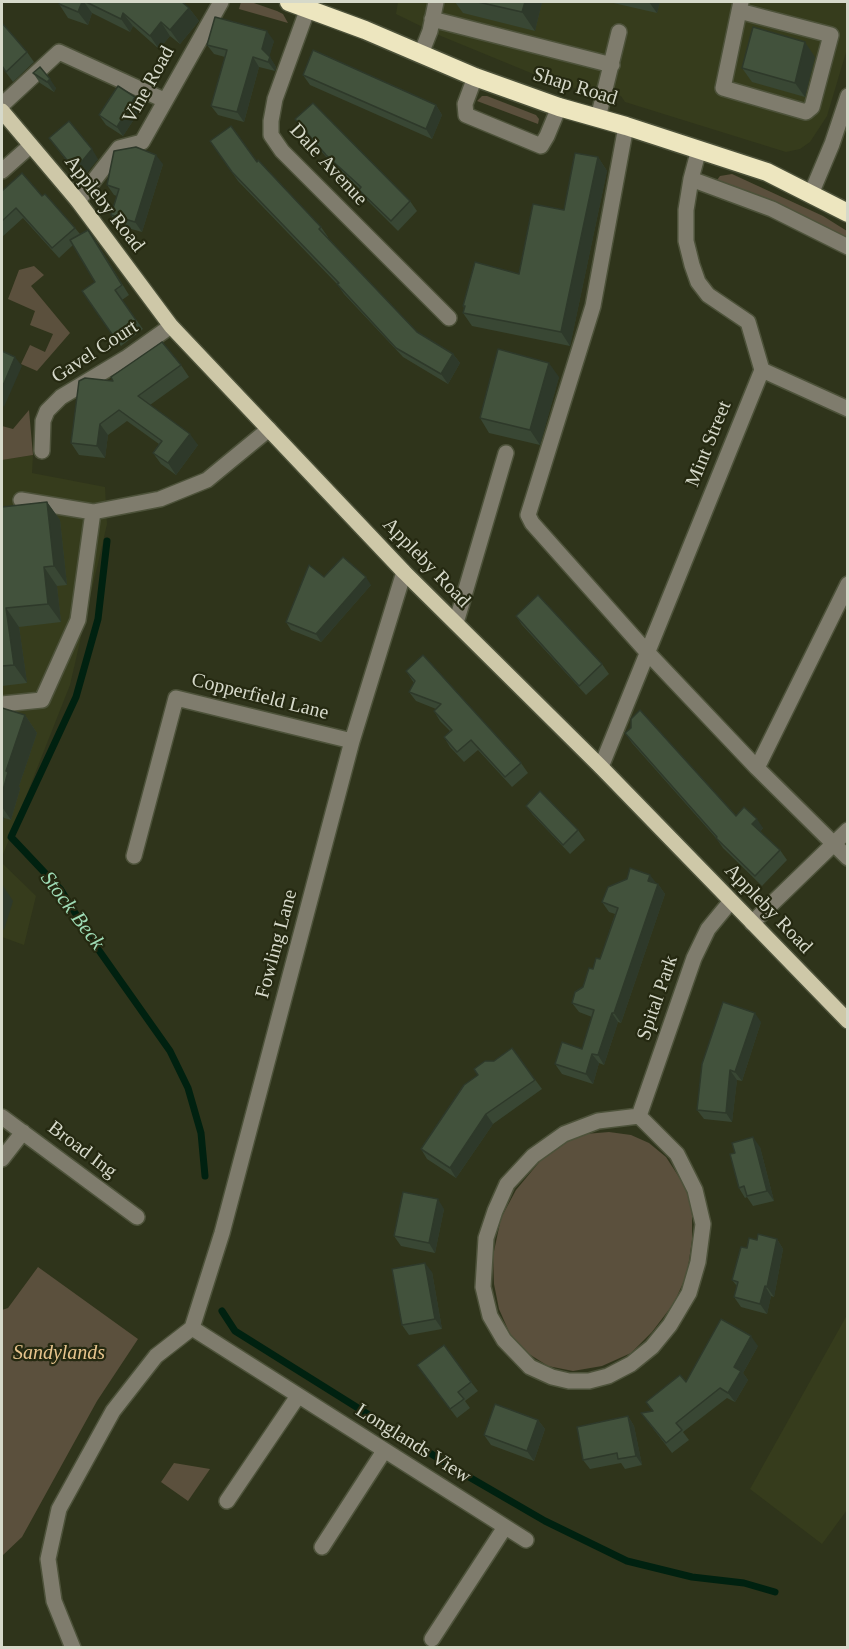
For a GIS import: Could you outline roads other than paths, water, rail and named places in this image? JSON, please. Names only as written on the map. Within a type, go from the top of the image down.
[{"type":"highway","name":"Shap Road","points":[[289,2],[475,77],[559,107],[626,126],[766,172],[848,213]]},
{"type":"main road","name":"Appleby Road","points":[[2,111],[78,201],[171,326],[404,572],[601,767],[848,1021]]},
{"type":"street","name":"Vine Road","points":[[78,201],[119,148],[142,142],[221,2]]},
{"type":"street","points":[[421,54],[436,2]]},
{"type":"street","points":[[740,6],[831,35],[812,107],[806,112],[723,88],[740,6]]},
{"type":"street","name":"Dale Avenue","points":[[308,8],[275,99],[271,135],[282,151],[448,318]]},
{"type":"street","points":[[432,19],[612,65]]},
{"type":"street","points":[[597,118],[619,32]]},
{"type":"street","points":[[2,105],[60,52],[164,100]]},
{"type":"street","points":[[475,77],[465,104],[466,115],[541,146],[559,107]]},
{"type":"street","points":[[811,194],[832,144],[848,96]]},
{"type":"street","points":[[626,126],[593,306],[528,515],[532,523],[647,652],[757,768],[848,858]]},
{"type":"street","points":[[2,171],[30,146]]},
{"type":"street","points":[[699,149],[686,210],[686,241],[695,274],[708,296],[748,322],[762,370],[848,409]]},
{"type":"street","points":[[691,179],[772,209],[848,247]]},
{"type":"street","name":"Gavel Court","points":[[42,452],[43,421],[47,411],[62,397],[126,358],[171,326]]},
{"type":"street","name":"Mint Street","points":[[601,767],[762,370]]},
{"type":"street","points":[[21,500],[93,512],[160,499],[207,480],[269,429]]},
{"type":"street","points":[[456,623],[506,453]]},
{"type":"street","points":[[2,704],[42,700],[78,621],[93,512]]},
{"type":"street","name":"Fowling Lane","points":[[192,1328],[222,1233],[352,741],[404,572]]},
{"type":"street","points":[[757,768],[848,584]]},
{"type":"street","name":"Copperfield Lane","points":[[134,856],[176,698],[352,741]]},
{"type":"street","points":[[752,923],[848,830]]},
{"type":"street","name":"Spital Park","points":[[639,1116],[694,958],[708,929],[731,901]]},
{"type":"street","points":[[639,1116],[677,1154],[695,1190],[703,1224],[698,1262],[689,1293],[664,1333],[652,1347],[631,1364],[608,1376],[589,1381],[569,1381],[552,1377],[530,1367],[504,1340],[490,1316],[483,1287],[486,1238],[495,1211],[507,1184],[533,1156],[564,1134],[598,1121],[639,1116]]},
{"type":"street","name":"Broad Ing","points":[[2,1117],[137,1217]]},
{"type":"street","points":[[2,1159],[23,1132]]},
{"type":"street","points":[[73,1647],[54,1602],[48,1559],[59,1509],[113,1411],[156,1356],[192,1328]]},
{"type":"street","name":"Longlands View","points":[[192,1328],[526,1540]]},
{"type":"street","points":[[227,1501],[298,1396]]},
{"type":"street","points":[[322,1547],[384,1450]]},
{"type":"street","points":[[432,1640],[505,1527]]},
{"type":"waterway","name":"Stock Beck","points":[[107,541],[98,619],[76,697],[11,837],[61,890],[93,942],[170,1051],[188,1088],[201,1133],[205,1176]]},
{"type":"waterway","points":[[222,1311],[235,1331],[457,1470],[545,1521],[627,1561],[692,1577],[744,1583],[775,1592]]},
{"type":"park label","name":"Sandylands","points":[[59,1354]]}]
